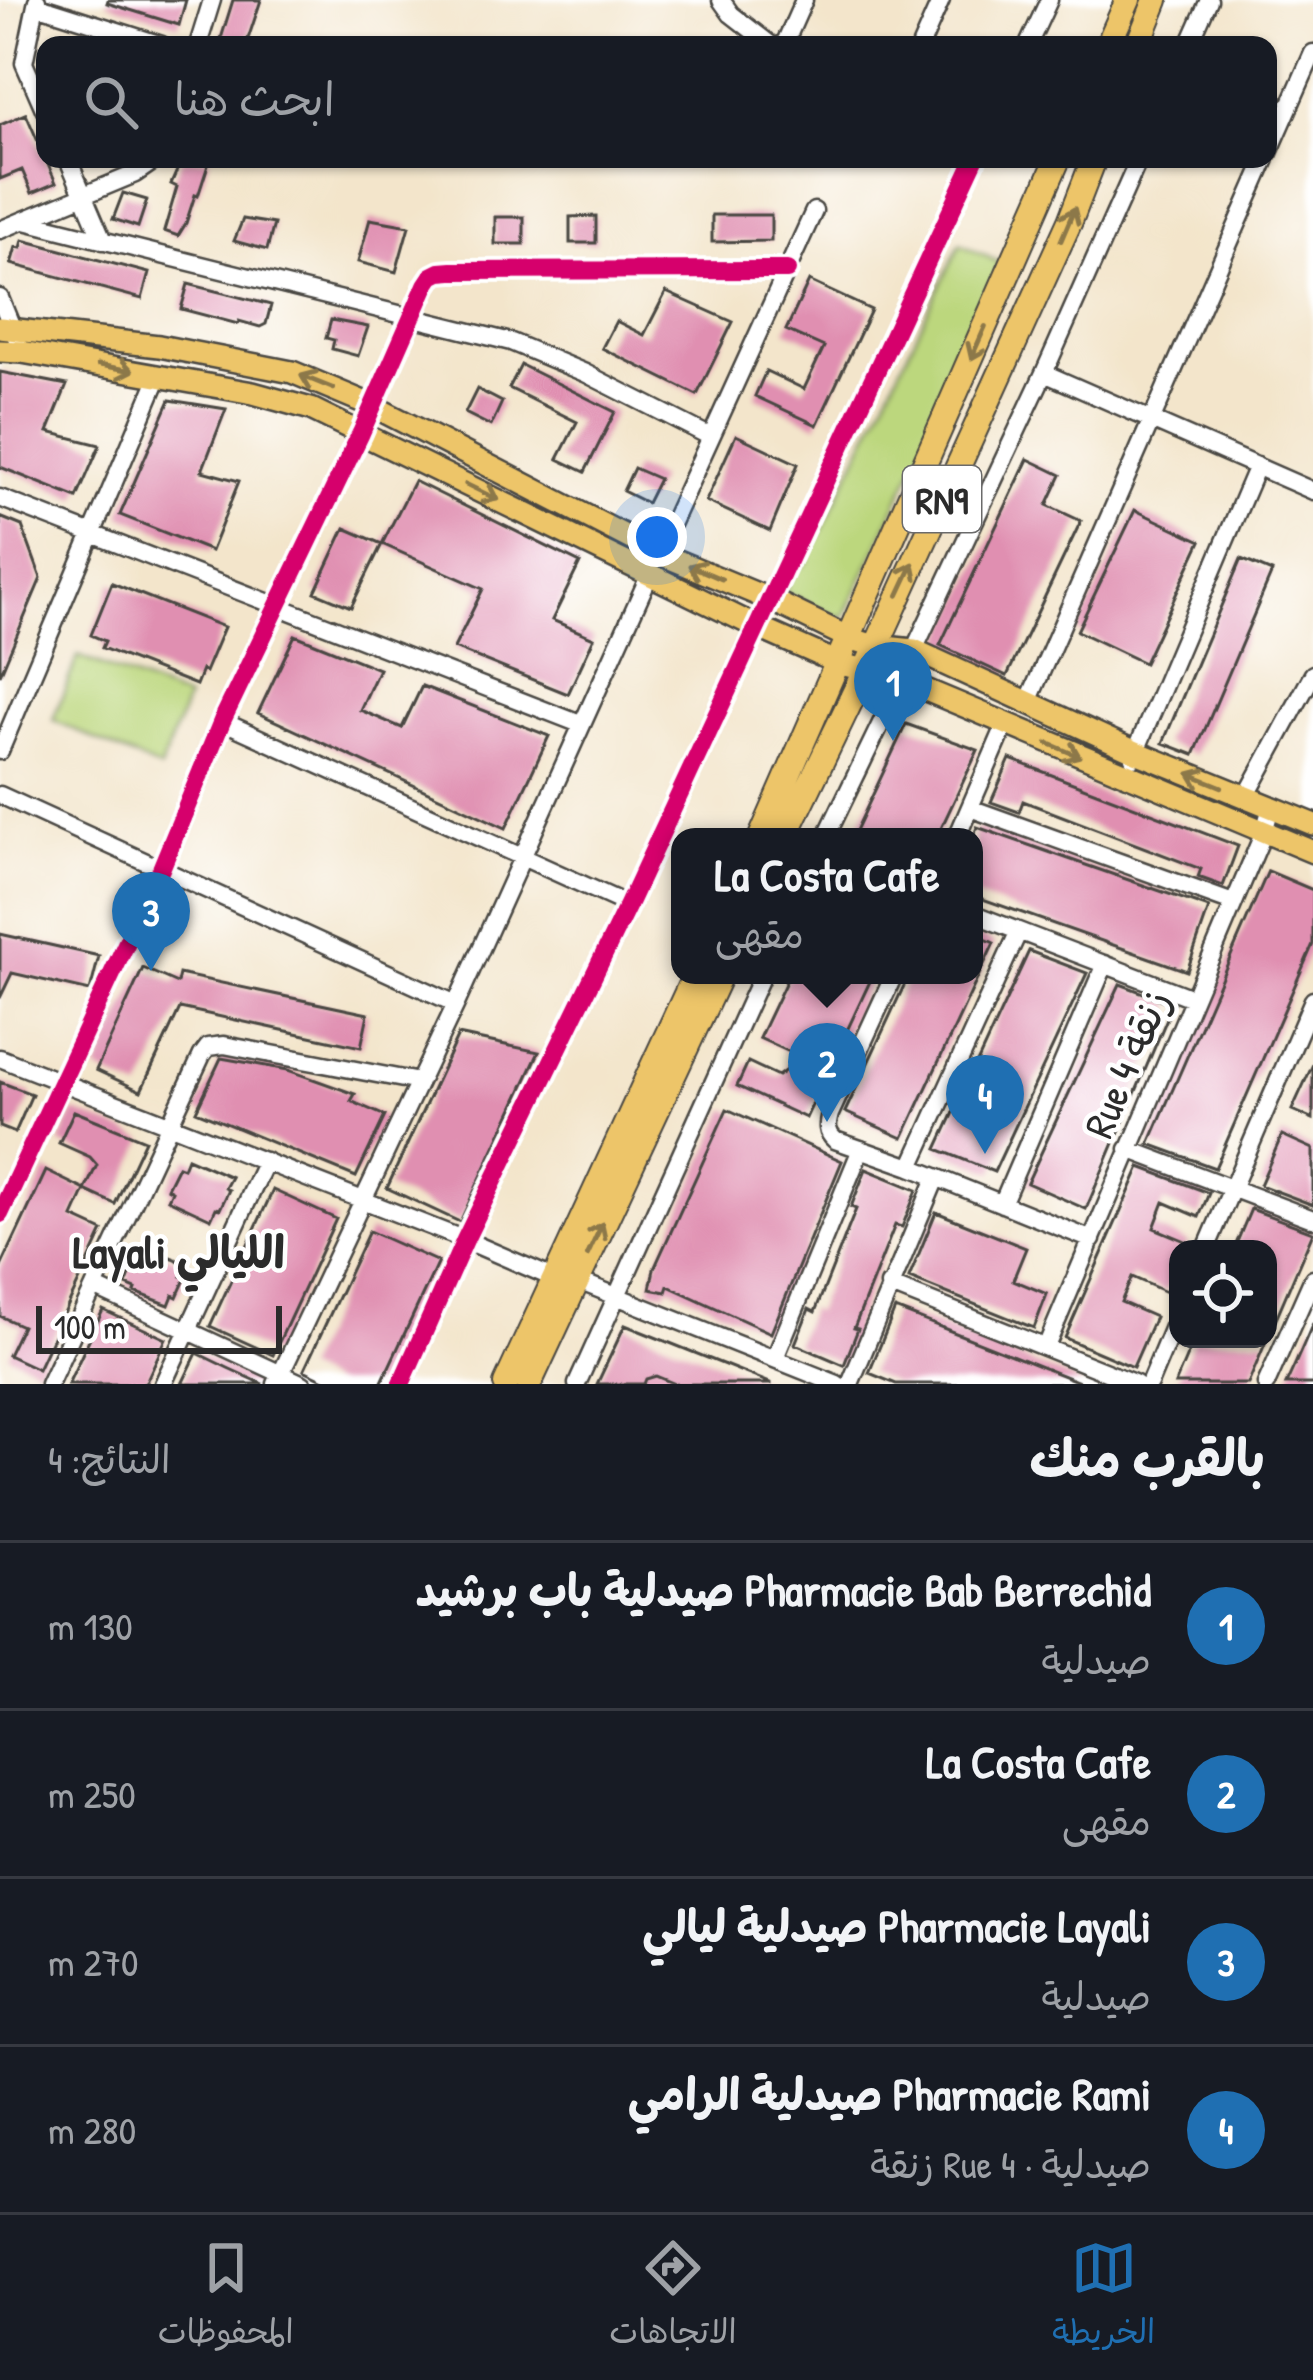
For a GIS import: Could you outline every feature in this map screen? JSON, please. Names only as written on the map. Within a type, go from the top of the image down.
[{"type":"highway","points":[[1112,36],[1128,0]]},
{"type":"highway","points":[[1142,36],[1156,0]]},
{"type":"highway","name":"RN9","points":[[765,828],[1054,168]]},
{"type":"highway","name":"RN9","points":[[789,828],[865,671],[1091,168]]},
{"type":"highway","points":[[529,1384],[564,1279],[691,984]]},
{"type":"highway","points":[[506,1384],[715,984]]},
{"type":"main road","points":[[7,328],[159,346],[292,371],[373,406],[654,563],[757,627],[838,662],[902,680],[1313,852]]},
{"type":"main road","points":[[11,352],[282,399],[654,563],[769,599],[849,638],[914,650],[1136,752],[1313,824]]},
{"type":"street","points":[[200,36],[212,0]]},
{"type":"street","points":[[721,0],[759,36]]},
{"type":"street","points":[[788,36],[804,0]]},
{"type":"street","points":[[925,36],[941,0]]},
{"type":"street","points":[[1032,36],[1049,0]]},
{"type":"street","points":[[1194,36],[1209,0]]},
{"type":"street","points":[[36,90],[24,63],[36,3],[135,36]]},
{"type":"street","points":[[1277,134],[1313,53]]},
{"type":"street","points":[[72,168],[103,241]]},
{"type":"street","points":[[0,230],[144,168]]},
{"type":"street","points":[[401,1384],[971,168]]},
{"type":"street","points":[[830,828],[1135,168]]},
{"type":"street","points":[[1028,702],[1262,168]]},
{"type":"street","points":[[278,1379],[456,1004],[814,211]]},
{"type":"street","points":[[25,221],[511,342],[711,437]]},
{"type":"street","points":[[0,1214],[432,276],[440,272],[787,270]]},
{"type":"street","points":[[0,298],[11,352]]},
{"type":"street","points":[[1044,373],[1313,491]]},
{"type":"street","points":[[0,752],[159,376]]},
{"type":"street","points":[[1126,776],[1257,466]]},
{"type":"street","points":[[0,498],[580,724]]},
{"type":"street","points":[[1246,797],[1313,674]]},
{"type":"street","points":[[223,722],[628,905]]},
{"type":"street","points":[[961,828],[1005,725]]},
{"type":"street","points":[[0,795],[456,1004]]},
{"type":"street","name":"Rue 4 زنقة","points":[[1046,1347],[1271,807]]},
{"type":"street","points":[[970,808],[1233,903]]},
{"type":"street","points":[[983,918],[1192,998]]},
{"type":"street","points":[[911,1167],[1018,933]]},
{"type":"street","points":[[1002,1204],[1105,964]]},
{"type":"street","points":[[578,1384],[758,984]]},
{"type":"street","points":[[890,984],[827,1122],[830,1136],[1092,1240]]},
{"type":"street","points":[[1211,1240],[1313,1000]]},
{"type":"street","points":[[49,1384],[202,1054],[212,1046],[224,1045],[418,1082]]},
{"type":"street","points":[[0,1058],[837,1383],[890,1285],[936,1178]]},
{"type":"street","points":[[775,1358],[861,1149]]},
{"type":"street","points":[[1128,1149],[1313,1220]]},
{"type":"street","points":[[163,1384],[266,1161]]},
{"type":"street","points":[[1266,1384],[1313,1278]]},
{"type":"street","points":[[890,1285],[1136,1384]]},
{"type":"street","points":[[94,1287],[278,1379],[303,1384]]},
{"type":"street","points":[[1149,1384],[1169,1337]]},
{"type":"green space","points":[[960,244],[1007,266],[845,616],[835,616],[784,592],[791,575],[807,561]]},
{"type":"green space","points":[[78,656],[187,699],[160,769],[53,720]]},
{"type":"building","points":[[108,0],[186,0],[179,25]]},
{"type":"building","points":[[233,0],[261,0],[249,36],[222,36]]},
{"type":"building","points":[[26,114],[36,137],[36,168],[49,168],[56,183],[32,193],[22,170],[0,179],[0,125]]},
{"type":"building","points":[[178,168],[207,168],[178,236],[164,231],[177,187],[171,184]]},
{"type":"building","points":[[123,193],[147,200],[138,227],[113,219]]},
{"type":"building","points":[[712,215],[771,215],[771,241],[712,242]]},
{"type":"building","points":[[596,216],[596,243],[570,243],[570,217]]},
{"type":"building","points":[[495,217],[524,217],[524,244],[495,244]]},
{"type":"building","points":[[243,219],[274,224],[267,250],[234,241]]},
{"type":"building","points":[[370,219],[409,226],[396,272],[358,262]]},
{"type":"building","points":[[23,240],[149,273],[142,299],[11,264]]},
{"type":"building","points":[[809,281],[871,310],[817,425],[755,396],[766,371],[804,389],[824,347],[786,330]]},
{"type":"building","points":[[188,284],[271,305],[266,324],[238,324],[181,309]]},
{"type":"building","points":[[666,292],[733,322],[697,395],[602,348],[616,321],[644,335]]},
{"type":"building","points":[[331,320],[368,327],[358,356],[332,349],[334,340],[326,338]]},
{"type":"building","points":[[521,365],[615,412],[585,472],[558,459],[577,422],[509,388]]},
{"type":"building","points":[[0,372],[67,385],[48,432],[100,445],[77,498],[0,467]]},
{"type":"building","points":[[477,389],[502,402],[491,426],[465,413]]},
{"type":"building","points":[[170,400],[226,409],[202,471],[239,481],[211,551],[120,515]]},
{"type":"building","points":[[736,435],[798,464],[770,531],[706,501]]},
{"type":"building","points":[[1028,459],[1061,475],[1047,505],[1081,521],[1007,676],[940,645]]},
{"type":"building","points":[[634,468],[659,479],[647,503],[623,491]]},
{"type":"building","points":[[414,481],[580,563],[552,620],[594,638],[568,694],[454,648],[483,589],[382,544]]},
{"type":"building","points":[[1135,510],[1201,541],[1144,663],[1077,631]]},
{"type":"building","points":[[0,517],[22,526],[41,578],[0,675]]},
{"type":"building","points":[[345,528],[382,544],[351,607],[315,592]]},
{"type":"building","points":[[1241,559],[1272,572],[1194,755],[1163,743]]},
{"type":"building","points":[[112,583],[224,627],[196,685],[102,648],[105,641],[91,635]]},
{"type":"building","points":[[295,635],[379,669],[360,710],[402,728],[422,686],[549,736],[506,828],[258,713]]},
{"type":"building","points":[[906,724],[978,750],[941,828],[857,828]]},
{"type":"building","points":[[1010,759],[1238,846],[1223,886],[1198,877],[1201,869],[1023,801],[1019,812],[991,802]]},
{"type":"building","points":[[983,829],[1209,908],[1187,971],[983,899]]},
{"type":"building","points":[[1268,871],[1313,890],[1313,944],[1215,1168],[1149,1144]]},
{"type":"building","points":[[0,934],[99,956],[90,991],[12,973],[0,998]]},
{"type":"building","points":[[983,938],[994,943],[983,967]]},
{"type":"building","points":[[1029,951],[1087,973],[994,1172],[937,1149]]},
{"type":"building","points":[[143,968],[177,983],[179,974],[368,1014],[361,1047],[180,1008],[141,1091],[96,1070]]},
{"type":"building","points":[[785,984],[869,984],[806,1118],[737,1086],[748,1062],[778,1076],[794,1054],[759,1038]]},
{"type":"building","points":[[905,984],[975,984],[903,1138],[845,1112]]},
{"type":"building","points":[[1120,984],[1173,1004],[1086,1209],[1027,1183]]},
{"type":"building","points":[[458,1035],[539,1052],[460,1222],[387,1188]]},
{"type":"building","points":[[221,1058],[288,1070],[355,1094],[351,1101],[385,1116],[356,1177],[196,1111]]},
{"type":"building","points":[[1313,1064],[1313,1119],[1292,1110]]},
{"type":"building","points":[[0,1082],[32,1094],[15,1133],[0,1127]]},
{"type":"building","points":[[727,1109],[842,1161],[771,1333],[668,1286],[666,1292],[650,1289],[654,1269]]},
{"type":"building","points":[[74,1111],[145,1140],[115,1204],[85,1190],[97,1165],[90,1157],[59,1143]]},
{"type":"building","points":[[1282,1135],[1313,1149],[1313,1205],[1260,1185]]},
{"type":"building","points":[[187,1158],[231,1177],[220,1209],[216,1208],[211,1219],[168,1199],[172,1191],[167,1188]]},
{"type":"building","points":[[1140,1167],[1209,1193],[1199,1217],[1164,1202],[1154,1228],[1183,1240],[1169,1240],[1166,1292],[1132,1277],[1121,1302],[1155,1317],[1133,1367],[1065,1338]]},
{"type":"building","points":[[866,1169],[917,1190],[902,1227],[895,1225],[844,1365],[795,1344],[809,1309],[815,1312],[856,1209],[851,1207]]},
{"type":"building","points":[[46,1171],[85,1190],[73,1217],[103,1231],[38,1369],[8,1355],[22,1326],[0,1316],[0,1269]]},
{"type":"building","points":[[273,1190],[336,1219],[273,1355],[210,1326]]},
{"type":"building","points":[[1251,1209],[1313,1232],[1277,1316],[1277,1240],[1238,1240]]},
{"type":"building","points":[[936,1212],[1026,1248],[1013,1280],[1047,1294],[1034,1328],[909,1278]]},
{"type":"building","points":[[369,1231],[438,1262],[381,1384],[333,1384],[304,1370]]},
{"type":"building","points":[[144,1247],[187,1267],[177,1297],[173,1295],[169,1305],[126,1285],[136,1254],[140,1256]]},
{"type":"building","points":[[895,1309],[1082,1383],[896,1384],[869,1373]]},
{"type":"building","points":[[103,1310],[166,1339],[145,1384],[68,1384]]},
{"type":"building","points":[[1313,1323],[1313,1384],[1286,1384],[1296,1362]]},
{"type":"building","points":[[625,1325],[770,1384],[675,1384],[656,1376],[644,1384],[597,1384]]},
{"type":"building","points":[[1190,1348],[1263,1348],[1248,1384],[1175,1384]]},
{"type":"building","points":[[197,1353],[228,1368],[263,1384],[182,1384]]},
{"type":"cycle path","points":[[401,1384],[971,168]]},
{"type":"cycle path","points":[[0,1214],[161,869],[222,721],[432,276],[452,271],[787,270]]},
{"type":"place","name":"Pharmacie Bab Berrechid صيدلية باب برشيد","points":[[893,741]]},
{"type":"place","name":"Pharmacie Layali صيدلية ليالي","points":[[151,971]]},
{"type":"place","name":"La Costa Cafe","points":[[827,1122]]},
{"type":"place","name":"Pharmacie Rami صيدلية الرامي","points":[[985,1154]]},
{"type":"district","name":"Layali الليالي","points":[[179,1251]]}]
